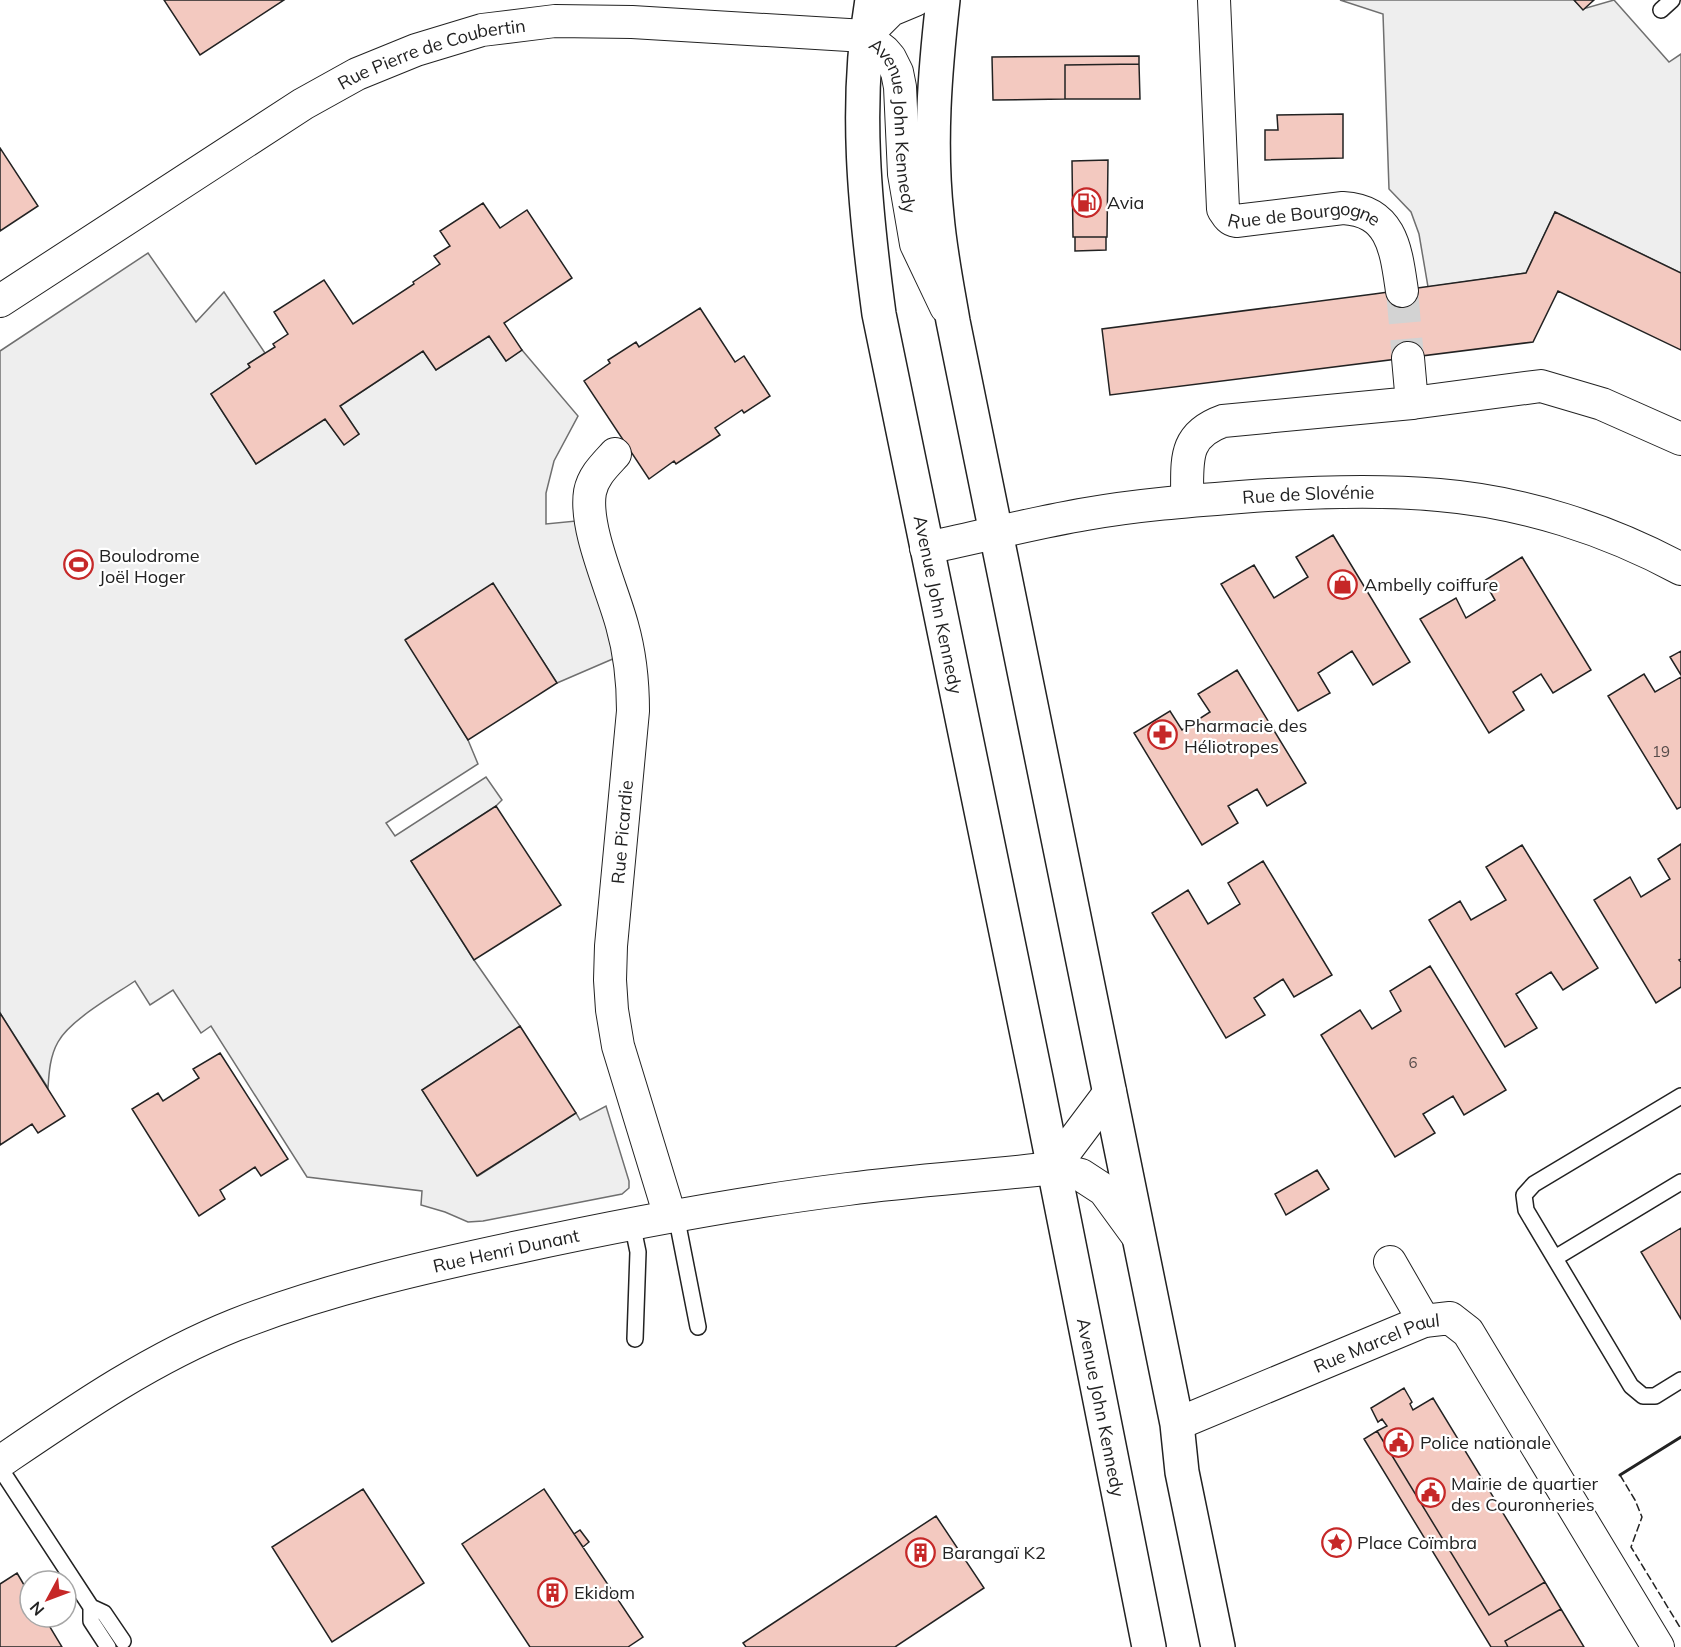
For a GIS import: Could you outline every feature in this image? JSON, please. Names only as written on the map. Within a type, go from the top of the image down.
[{"type":"main road","name":"Avenue John Kennedy","points":[[872,0],[866,36],[862,100],[869,244],[879,314],[1149,1647]]},
{"type":"main road","name":"Avenue John Kennedy","points":[[944,0],[936,61],[933,136],[937,216],[953,321],[1140,1238],[1177,1424],[1182,1472],[1218,1647]]},
{"type":"street","points":[[866,36],[891,10],[915,0]]},
{"type":"street","name":"Rue de Bourgogne","points":[[1214,0],[1224,209],[1227,216],[1236,222],[1343,208],[1355,208],[1365,212],[1374,216],[1390,236],[1402,291]]},
{"type":"street","name":"Rue Pierre de Coubertin","points":[[0,301],[303,104],[357,75],[416,50],[482,30],[632,11],[866,36]]},
{"type":"street","name":"Avenue John Kennedy","points":[[866,36],[890,58],[897,72],[900,87],[904,174],[916,244],[953,321]]},
{"type":"street","points":[[1408,358],[1412,403]]},
{"type":"street","points":[[1187,501],[1188,460],[1192,445],[1197,436],[1214,424],[1223,421],[1412,403],[1542,386],[1602,404],[1681,439]]},
{"type":"street","name":"Rue Picardie","points":[[615,454],[598,474],[591,489],[589,506],[593,535],[622,625],[633,682],[633,711],[611,946],[612,1010],[618,1046],[673,1215]]},
{"type":"street","name":"Rue de Slovénie","points":[[926,548],[1084,514],[1140,505],[1299,493],[1373,492],[1440,495],[1547,515],[1636,546],[1681,569]]},
{"type":"street","points":[[1053,1168],[1110,1092]]},
{"type":"street","name":"Avenue John Kennedy","points":[[1053,1168],[1081,1175],[1104,1190],[1140,1238]]},
{"type":"street","name":"Rue Henri Dunant","points":[[0,1462],[99,1395],[180,1351],[235,1326],[305,1300],[479,1255],[673,1215],[849,1189],[1053,1168]]},
{"type":"street","points":[[1390,1262],[1424,1321]]},
{"type":"street","name":"Rue Marcel Paul","points":[[1177,1424],[1424,1321],[1450,1318],[1468,1332],[1658,1647]]},
{"type":"lane","points":[[1681,1096],[1534,1184],[1524,1195],[1526,1210],[1631,1386],[1643,1396],[1655,1396],[1681,1380]]},
{"type":"lane","points":[[1555,1258],[1681,1182]]},
{"type":"lane","points":[[673,1215],[698,1327]]},
{"type":"lane","points":[[632,1223],[638,1252],[635,1339]]},
{"type":"lane","points":[[0,1468],[91,1607],[104,1613],[123,1641]]},
{"type":"lane","points":[[91,1607],[91,1621],[108,1647]]},
{"type":"shaded area","points":[[1340,0],[1574,0],[1583,9],[1614,0],[1669,62],[1681,54],[1681,273],[1555,212],[1526,273],[1428,287],[1419,234],[1411,212],[1389,189],[1383,14]]},
{"type":"shaded area","points":[[148,253],[196,322],[224,292],[265,353],[248,364],[250,367],[211,394],[256,464],[325,419],[344,444],[359,434],[340,406],[423,351],[436,370],[489,336],[506,361],[522,350],[578,416],[554,461],[546,493],[546,524],[576,521],[599,594],[615,658],[557,683],[493,584],[406,639],[468,740],[478,764],[386,823],[395,836],[486,777],[502,800],[411,861],[474,960],[520,1026],[422,1090],[478,1176],[576,1113],[580,1120],[606,1106],[629,1181],[629,1188],[622,1194],[468,1222],[421,1205],[422,1191],[307,1177],[211,1026],[201,1033],[173,990],[150,1005],[135,981],[82,1017],[72,1025],[55,1047],[50,1064],[48,1088],[0,1013],[0,351]]},
{"type":"building","points":[[164,0],[284,0],[200,55]]},
{"type":"building","points":[[1574,0],[1594,0],[1583,10]]},
{"type":"building","points":[[1139,56],[1139,64],[1065,65],[1065,99],[993,100],[992,57]]},
{"type":"building","points":[[1139,64],[1140,99],[1065,99],[1065,65]]},
{"type":"building","points":[[1343,114],[1343,158],[1265,160],[1265,130],[1278,130],[1277,115]]},
{"type":"building","points":[[0,148],[38,206],[0,231]]},
{"type":"building","points":[[1108,160],[1107,237],[1073,237],[1072,161]]},
{"type":"building","points":[[483,203],[500,228],[527,210],[572,278],[504,323],[522,350],[506,361],[489,336],[436,370],[423,351],[340,406],[359,434],[344,445],[325,419],[256,464],[211,394],[250,367],[248,364],[275,347],[273,344],[288,334],[274,312],[324,280],[353,324],[440,264],[434,256],[450,246],[440,231]]},
{"type":"building","points":[[1555,212],[1681,273],[1681,350],[1558,291],[1533,342],[1110,395],[1102,329],[1526,273]]},
{"type":"building","points":[[1075,237],[1106,237],[1106,250],[1075,251]]},
{"type":"building","points":[[700,308],[735,362],[744,356],[770,396],[744,413],[742,410],[715,428],[720,435],[676,464],[674,461],[649,479],[584,381],[610,363],[608,360],[636,342],[639,347]]},
{"type":"building","points":[[1333,535],[1410,662],[1373,685],[1352,651],[1318,673],[1330,693],[1298,711],[1221,584],[1254,565],[1274,598],[1308,577],[1296,557]]},
{"type":"building","points":[[1522,557],[1591,670],[1553,693],[1541,674],[1513,692],[1524,710],[1489,733],[1420,619],[1456,598],[1466,618],[1495,600],[1484,581]]},
{"type":"building","points":[[493,583],[557,683],[468,740],[405,640]]},
{"type":"building","points":[[1681,651],[1681,675],[1670,657]]},
{"type":"building","points":[[1237,670],[1306,783],[1267,806],[1257,789],[1228,806],[1238,823],[1202,845],[1134,733],[1170,711],[1182,730],[1210,712],[1198,694]]},
{"type":"building","points":[[1644,674],[1655,692],[1681,677],[1681,807],[1677,809],[1608,696]]},
{"type":"building","points":[[496,806],[561,905],[474,960],[411,861]]},
{"type":"building","points":[[1681,844],[1681,959],[1679,960],[1681,962],[1681,987],[1656,1003],[1594,900],[1630,877],[1641,897],[1670,879],[1658,859]]},
{"type":"building","points":[[1522,845],[1598,968],[1563,990],[1551,972],[1516,994],[1537,1028],[1505,1047],[1429,920],[1460,901],[1471,920],[1506,900],[1486,867]]},
{"type":"building","points":[[1263,861],[1332,975],[1294,997],[1283,979],[1254,998],[1265,1015],[1226,1038],[1152,913],[1188,890],[1208,924],[1240,904],[1228,883]]},
{"type":"building","points":[[1430,966],[1506,1090],[1464,1115],[1453,1096],[1423,1114],[1435,1133],[1395,1157],[1321,1035],[1360,1010],[1372,1029],[1401,1011],[1390,991]]},
{"type":"building","points":[[0,1013],[65,1116],[38,1133],[32,1124],[0,1145]]},
{"type":"building","points":[[520,1026],[576,1113],[477,1176],[422,1090]]},
{"type":"building","points":[[220,1053],[288,1159],[261,1176],[255,1167],[220,1190],[225,1199],[199,1216],[132,1109],[158,1093],[163,1101],[199,1078],[193,1069]]},
{"type":"building","points":[[1317,1170],[1329,1189],[1286,1215],[1275,1194]]},
{"type":"building","points":[[1681,1228],[1681,1319],[1641,1252]]},
{"type":"building","points":[[1404,1388],[1412,1402],[1410,1404],[1413,1410],[1433,1398],[1545,1582],[1489,1615],[1377,1431],[1387,1426],[1382,1419],[1378,1422],[1371,1408]]},
{"type":"building","points":[[1377,1431],[1489,1615],[1545,1582],[1561,1609],[1505,1641],[1508,1647],[1491,1647],[1364,1439]]},
{"type":"building","points":[[363,1489],[424,1583],[332,1642],[272,1547]]},
{"type":"building","name":"Ekidom","points":[[544,1489],[643,1637],[628,1647],[530,1647],[462,1544]]},
{"type":"building","name":"Barangaï K2","points":[[936,1516],[984,1588],[895,1647],[746,1647],[743,1643]]},
{"type":"building","points":[[580,1530],[589,1542],[583,1547],[574,1534]]},
{"type":"building","points":[[17,1573],[18,1629],[51,1629],[62,1647],[0,1647],[0,1584]]},
{"type":"building","points":[[1561,1609],[1584,1647],[1508,1647],[1505,1641]]},
{"type":"tunnel","points":[[1402,291],[1408,358]]},
{"type":"fence","points":[[1620,1475],[1642,1517],[1631,1547],[1681,1629]]},
{"type":"wall","points":[[1620,1475],[1681,1437]]},
{"type":"place","name":"Avia","points":[[1086,202]]},
{"type":"place","name":"Boulodrome Joël Hoger","points":[[78,565]]},
{"type":"place","name":"Ambelly coiffure","points":[[1343,584]]},
{"type":"place","name":"Pharmacie des Héliotropes","points":[[1163,735]]},
{"type":"place","name":"Police nationale","points":[[1399,1442]]},
{"type":"place","name":"Mairie de quartier des Couronneries","points":[[1430,1493]]},
{"type":"place","name":"Place Coïmbra","points":[[1336,1542]]},
{"type":"place","name":"Barangaï K2","points":[[921,1552]]},
{"type":"place","name":"Ekidom","points":[[553,1592]]}]
